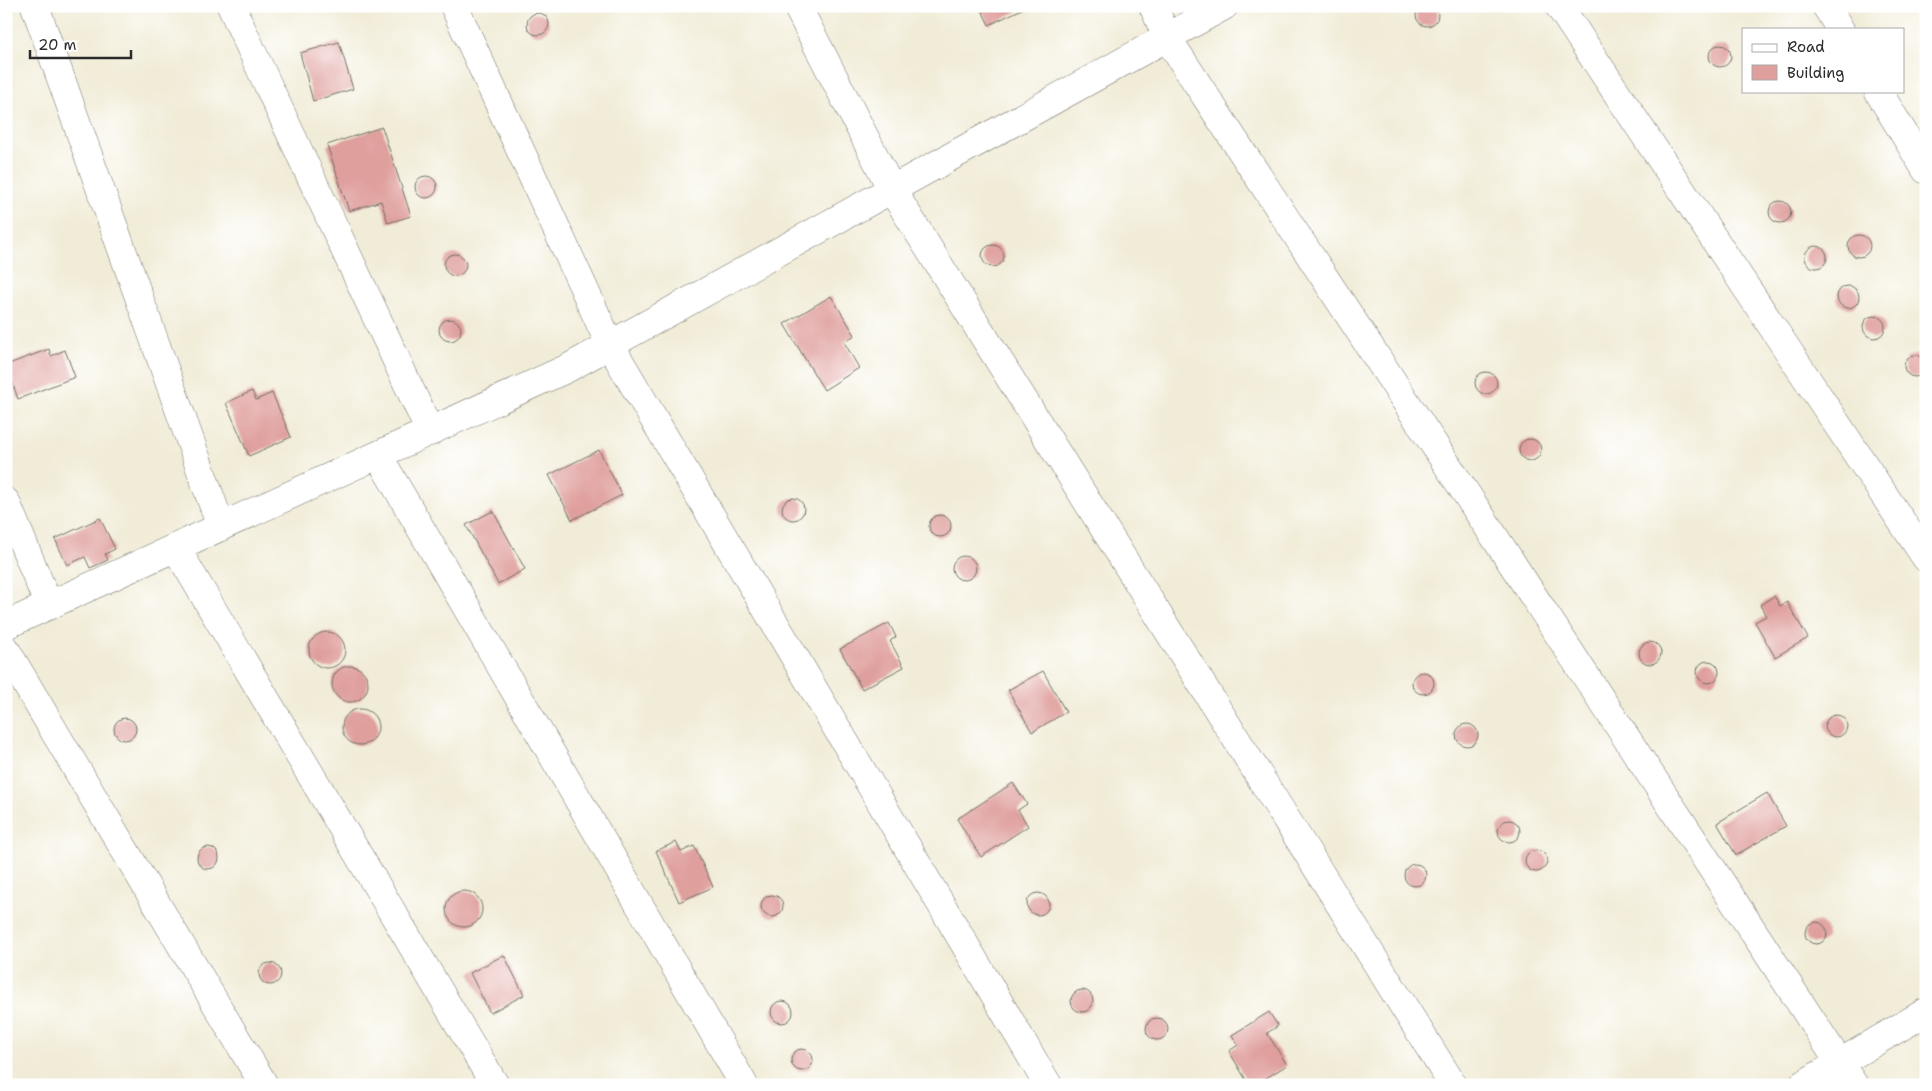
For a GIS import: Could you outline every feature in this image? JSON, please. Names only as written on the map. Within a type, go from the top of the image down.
[{"type":"street","points":[[35,6],[221,527]]},
{"type":"street","points":[[231,6],[430,432]]},
{"type":"street","points":[[454,6],[610,345],[1048,1085]]},
{"type":"street","points":[[798,6],[892,190],[1453,1085]]},
{"type":"street","points":[[1152,6],[1168,39],[1854,1085]]},
{"type":"street","points":[[6,626],[568,368],[1168,39],[1224,6]]},
{"type":"street","points":[[1559,6],[1926,558]]},
{"type":"street","points":[[1826,6],[1839,28]]},
{"type":"street","points":[[1879,92],[1926,170]]},
{"type":"street","points":[[378,455],[744,1085]]},
{"type":"street","points":[[6,502],[49,606]]},
{"type":"street","points":[[176,548],[495,1085]]},
{"type":"street","points":[[6,650],[264,1085]]},
{"type":"street","points":[[1802,1085],[1926,1012]]},
{"type":"building","points":[[1427,4],[1435,7],[1438,15],[1435,23],[1427,26],[1419,23],[1416,15],[1419,7]]},
{"type":"building","points":[[980,6],[1028,6],[989,25]]},
{"type":"building","points":[[534,13],[542,13],[549,20],[549,28],[542,35],[534,35],[527,28],[527,20]]},
{"type":"building","points":[[339,42],[353,89],[313,101],[300,53]]},
{"type":"building","points":[[1716,45],[1724,45],[1731,52],[1731,60],[1724,67],[1716,67],[1709,60],[1709,52]]},
{"type":"building","points":[[382,127],[411,216],[388,223],[381,201],[349,211],[327,145]]},
{"type":"building","points":[[422,176],[430,176],[437,183],[437,191],[430,198],[422,198],[415,191],[415,183]]},
{"type":"building","points":[[1776,201],[1784,201],[1791,208],[1791,216],[1784,223],[1776,223],[1769,216],[1769,208]]},
{"type":"building","points":[[1855,235],[1863,235],[1870,242],[1870,250],[1863,257],[1855,257],[1848,250],[1848,242]]},
{"type":"building","points":[[989,245],[997,245],[1004,252],[1004,260],[997,267],[989,267],[982,260],[982,252]]},
{"type":"building","points":[[1812,246],[1820,246],[1827,253],[1827,261],[1820,268],[1812,268],[1805,261],[1805,253]]},
{"type":"building","points":[[451,254],[459,254],[466,261],[466,269],[459,276],[451,276],[444,269],[444,261]]},
{"type":"building","points":[[1844,286],[1852,286],[1859,293],[1859,301],[1852,308],[1844,308],[1837,301],[1837,293]]},
{"type":"building","points":[[831,296],[855,335],[844,342],[859,368],[824,390],[784,324]]},
{"type":"building","points":[[1870,316],[1878,316],[1885,323],[1885,331],[1878,338],[1870,338],[1863,331],[1863,323]]},
{"type":"building","points":[[446,319],[454,319],[461,326],[461,334],[454,341],[446,341],[439,334],[439,326]]},
{"type":"building","points":[[49,349],[51,356],[65,350],[75,377],[18,399],[6,365]]},
{"type":"building","points":[[1915,355],[1923,358],[1926,366],[1923,374],[1915,377],[1907,374],[1904,366],[1907,358]]},
{"type":"building","points":[[1482,372],[1490,372],[1497,379],[1497,387],[1490,394],[1482,394],[1475,387],[1475,379]]},
{"type":"building","points":[[252,391],[256,400],[272,393],[291,437],[249,456],[226,403]]},
{"type":"building","points":[[1526,439],[1534,439],[1541,446],[1541,454],[1534,461],[1526,461],[1519,454],[1519,446]]},
{"type":"building","points":[[599,450],[622,495],[572,520],[549,475]]},
{"type":"building","points":[[789,498],[797,498],[804,505],[804,513],[797,520],[789,520],[782,513],[782,505]]},
{"type":"building","points":[[493,511],[525,569],[498,584],[466,525]]},
{"type":"building","points":[[936,515],[944,515],[951,522],[951,530],[944,537],[936,537],[929,530],[929,522]]},
{"type":"building","points":[[100,518],[115,549],[105,554],[108,560],[90,568],[85,557],[67,565],[55,539]]},
{"type":"building","points":[[964,556],[972,560],[976,568],[972,576],[964,580],[956,576],[952,568],[956,560]]},
{"type":"building","points":[[1774,596],[1780,606],[1787,602],[1808,638],[1775,657],[1755,622],[1766,616],[1760,605]]},
{"type":"building","points":[[889,623],[896,637],[890,641],[904,667],[862,689],[840,649]]},
{"type":"building","points":[[327,632],[339,638],[345,650],[339,662],[327,668],[315,662],[309,650],[315,638]]},
{"type":"building","points":[[1646,642],[1654,642],[1661,649],[1661,657],[1654,664],[1646,664],[1639,657],[1639,649]]},
{"type":"building","points":[[1704,661],[1712,661],[1719,668],[1719,676],[1712,683],[1704,683],[1697,676],[1697,668]]},
{"type":"building","points":[[350,666],[362,672],[368,684],[362,696],[350,702],[338,696],[332,684],[338,672]]},
{"type":"building","points":[[1043,671],[1066,712],[1032,732],[1008,690]]},
{"type":"building","points":[[1419,672],[1427,672],[1434,679],[1434,687],[1427,694],[1419,694],[1412,687],[1412,679]]},
{"type":"building","points":[[360,709],[372,715],[378,727],[372,739],[360,745],[348,739],[342,727],[348,715]]},
{"type":"building","points":[[1832,715],[1840,715],[1847,722],[1847,730],[1840,737],[1832,737],[1825,730],[1825,722]]},
{"type":"building","points":[[121,718],[129,718],[136,725],[136,733],[129,740],[121,740],[114,733],[114,725]]},
{"type":"building","points":[[1463,724],[1471,724],[1478,731],[1478,739],[1471,746],[1463,746],[1456,739],[1456,731]]},
{"type":"building","points":[[1013,783],[1027,804],[1018,810],[1028,826],[981,857],[957,819]]},
{"type":"building","points":[[1767,793],[1786,826],[1736,855],[1717,823]]},
{"type":"building","points":[[1505,820],[1513,820],[1520,827],[1520,835],[1513,842],[1505,842],[1498,835],[1498,827]]},
{"type":"building","points":[[676,842],[681,852],[694,846],[713,887],[679,902],[656,851]]},
{"type":"building","points":[[204,847],[212,847],[219,854],[219,862],[212,869],[204,869],[197,862],[197,854]]},
{"type":"building","points":[[1532,850],[1540,850],[1547,857],[1547,865],[1540,872],[1532,872],[1525,865],[1525,857]]},
{"type":"building","points":[[1411,864],[1419,864],[1426,871],[1426,879],[1419,886],[1411,886],[1404,879],[1404,871]]},
{"type":"building","points":[[464,891],[476,897],[482,909],[476,921],[464,927],[452,921],[446,909],[452,897]]},
{"type":"building","points":[[1034,893],[1042,893],[1049,900],[1049,908],[1042,915],[1034,915],[1027,908],[1027,900]]},
{"type":"building","points":[[768,895],[776,895],[783,902],[783,910],[776,917],[768,917],[761,910],[761,902]]},
{"type":"building","points":[[1812,922],[1820,922],[1827,929],[1827,937],[1820,944],[1812,944],[1805,937],[1805,929]]},
{"type":"building","points":[[504,955],[524,995],[490,1013],[470,973]]},
{"type":"building","points":[[266,963],[274,963],[281,970],[281,978],[274,985],[266,985],[259,978],[259,970]]},
{"type":"building","points":[[1078,990],[1086,990],[1093,997],[1093,1005],[1086,1012],[1078,1012],[1071,1005],[1071,997]]},
{"type":"building","points":[[778,1001],[786,1001],[793,1008],[793,1016],[786,1023],[778,1023],[771,1016],[771,1008]]},
{"type":"building","points":[[1269,1012],[1278,1026],[1267,1033],[1287,1065],[1255,1085],[1249,1085],[1229,1051],[1238,1045],[1232,1035]]},
{"type":"building","points":[[1153,1018],[1161,1018],[1168,1025],[1168,1033],[1161,1040],[1153,1040],[1146,1033],[1146,1025]]},
{"type":"building","points":[[798,1049],[806,1049],[813,1056],[813,1064],[806,1071],[798,1071],[791,1064],[791,1056]]}]
